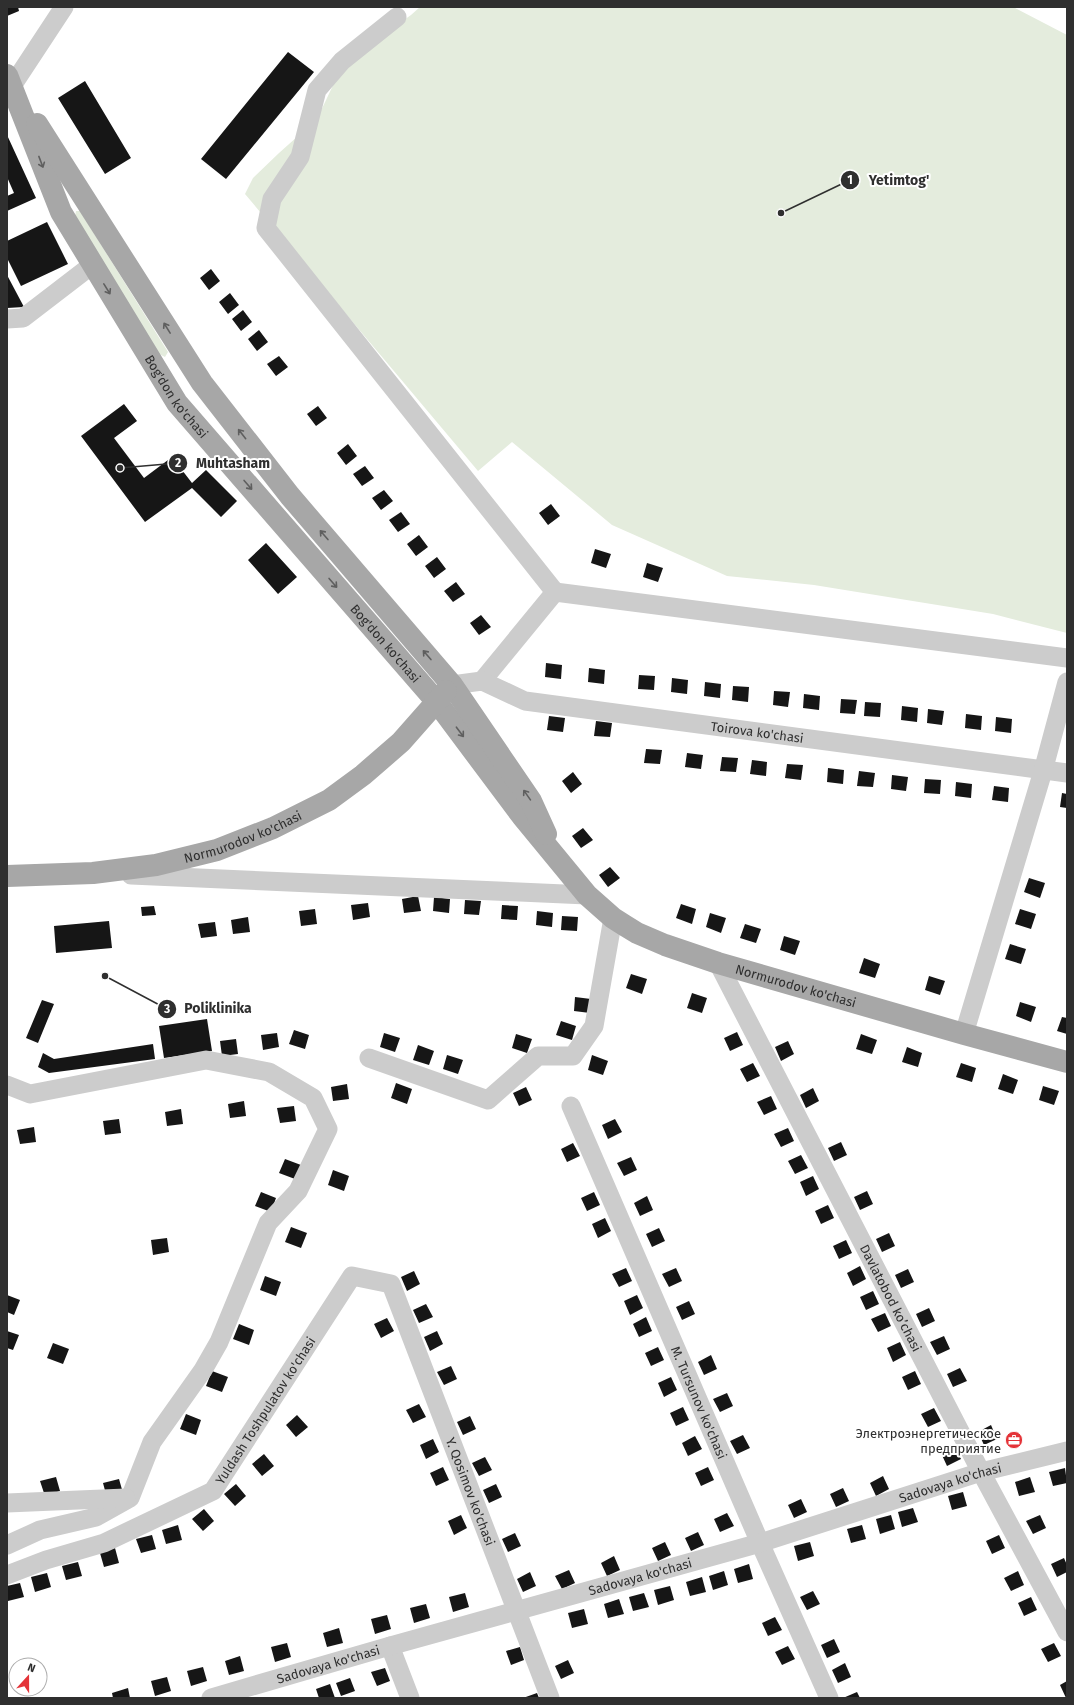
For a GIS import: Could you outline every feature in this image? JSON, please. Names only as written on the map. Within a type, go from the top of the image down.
[{"type":"main road","name":"Bog'don ko'chasi","points":[[10,80],[61,212],[92,265],[178,403],[436,701]]},
{"type":"main road","name":"Bog'don ko'chasi","points":[[10,80],[202,383],[290,496],[452,685]]},
{"type":"main road","points":[[178,403],[175,396],[176,388],[181,382],[188,379],[195,379],[202,383]]},
{"type":"main road","name":"Normurodov ko'chasi","points":[[7,876],[93,873],[156,865],[197,856],[254,836],[311,810],[329,800],[394,748],[452,685],[531,801],[555,856]]},
{"type":"main road","name":"Normurodov ko'chasi","points":[[436,701],[522,816],[587,895],[613,918],[651,940],[718,963],[1067,1062]]},
{"type":"street","points":[[10,80],[64,7]]},
{"type":"street","points":[[397,17],[342,61],[317,90],[300,157],[272,199],[266,228],[554,592],[1067,658]]},
{"type":"street","points":[[7,319],[23,318],[92,265]]},
{"type":"street","points":[[452,685],[482,681],[554,592]]},
{"type":"street","name":"Toirova ko'chasi","points":[[482,681],[525,702],[1067,773]]},
{"type":"street","points":[[964,1034],[1043,771],[1067,682]]},
{"type":"street","points":[[93,873],[587,895]]},
{"type":"street","points":[[369,1058],[488,1100],[538,1056],[574,1056],[594,1026],[613,918]]},
{"type":"street","name":"Davlatobod ko’chasi","points":[[718,963],[981,1472],[1067,1632]]},
{"type":"street","points":[[7,1085],[30,1094],[206,1060],[270,1072],[313,1098],[328,1129],[298,1191],[268,1223],[219,1342],[203,1370],[152,1442],[130,1498],[96,1517],[40,1530],[7,1545]]},
{"type":"street","name":"M. Tursunov ko'chasi","points":[[571,1106],[760,1543],[829,1698]]},
{"type":"street","name":"Yuldash Toshpulatov ko'chasi","points":[[7,1575],[46,1560],[104,1543],[213,1491],[352,1276],[391,1284]]},
{"type":"street","name":"Y. Qosimov ko'chasi","points":[[391,1284],[550,1698]]},
{"type":"street","name":"Sadovaya ko'chasi","points":[[211,1698],[239,1694],[390,1646],[760,1543],[981,1472],[1067,1451]]},
{"type":"street","points":[[7,1503],[130,1498]]},
{"type":"street","points":[[390,1646],[410,1698]]},
{"type":"green space","points":[[420,7],[1013,7],[1067,35],[1067,633],[993,614],[814,585],[727,576],[612,525],[512,442],[478,471],[245,194],[253,178],[317,119],[336,79],[380,37]]},
{"type":"green space","points":[[76,211],[80,211],[168,352],[165,357],[159,354],[75,216]]},
{"type":"building","points":[[7,7],[18,7],[19,11],[7,16]]},
{"type":"building","points":[[288,52],[314,72],[226,179],[201,159]]},
{"type":"building","points":[[85,81],[131,158],[105,174],[58,98]]},
{"type":"building","points":[[7,135],[36,198],[7,211],[7,196],[14,193],[7,177]]},
{"type":"building","points":[[47,222],[68,264],[21,286],[7,258],[7,241]]},
{"type":"building","points":[[211,269],[220,281],[209,290],[200,278]]},
{"type":"building","points":[[7,275],[24,307],[7,308]]},
{"type":"building","points":[[230,293],[239,305],[228,314],[219,302]]},
{"type":"building","points":[[243,310],[252,322],[241,331],[232,319]]},
{"type":"building","points":[[259,330],[268,342],[257,351],[248,339]]},
{"type":"building","points":[[279,356],[288,367],[276,376],[267,364]]},
{"type":"building","points":[[124,404],[137,421],[114,438],[144,478],[172,457],[192,483],[206,470],[237,501],[221,517],[192,488],[145,522],[81,436]]},
{"type":"building","points":[[318,406],[327,418],[316,426],[307,414]]},
{"type":"building","points":[[348,444],[357,456],[346,465],[337,453]]},
{"type":"building","points":[[365,466],[374,478],[362,486],[353,474]]},
{"type":"building","points":[[384,490],[393,501],[381,510],[372,498]]},
{"type":"building","points":[[551,504],[560,516],[548,525],[539,513]]},
{"type":"building","points":[[401,512],[410,524],[398,532],[389,520]]},
{"type":"building","points":[[419,535],[428,547],[416,556],[407,544]]},
{"type":"building","points":[[266,543],[297,577],[278,594],[248,560]]},
{"type":"building","points":[[595,549],[611,554],[606,568],[591,563]]},
{"type":"building","points":[[437,557],[446,569],[434,578],[425,566]]},
{"type":"building","points":[[647,563],[663,568],[658,582],[643,577]]},
{"type":"building","points":[[456,582],[465,594],[453,602],[444,591]]},
{"type":"building","points":[[481,615],[491,627],[479,635],[470,623]]},
{"type":"building","points":[[546,663],[562,665],[561,679],[545,677]]},
{"type":"building","points":[[589,668],[605,670],[604,684],[588,682]]},
{"type":"building","points":[[639,675],[655,676],[654,690],[638,689]]},
{"type":"building","points":[[672,678],[688,680],[687,694],[671,692]]},
{"type":"building","points":[[705,682],[721,684],[720,698],[704,696]]},
{"type":"building","points":[[733,686],[749,687],[748,702],[732,700]]},
{"type":"building","points":[[774,691],[790,692],[788,707],[773,705]]},
{"type":"building","points":[[804,694],[820,696],[819,710],[803,708]]},
{"type":"building","points":[[841,699],[857,700],[855,714],[840,713]]},
{"type":"building","points":[[865,702],[881,703],[880,717],[864,716]]},
{"type":"building","points":[[902,706],[918,708],[917,722],[901,720]]},
{"type":"building","points":[[928,709],[944,711],[942,725],[927,723]]},
{"type":"building","points":[[966,714],[982,716],[981,730],[965,728]]},
{"type":"building","points":[[549,716],[565,718],[563,732],[547,730]]},
{"type":"building","points":[[996,717],[1012,719],[1011,733],[995,731]]},
{"type":"building","points":[[596,721],[612,723],[610,737],[594,736]]},
{"type":"building","points":[[646,749],[662,750],[660,764],[644,763]]},
{"type":"building","points":[[687,753],[703,755],[701,769],[685,767]]},
{"type":"building","points":[[722,757],[738,758],[736,772],[720,771]]},
{"type":"building","points":[[752,760],[767,762],[766,776],[750,774]]},
{"type":"building","points":[[787,764],[803,765],[801,780],[785,778]]},
{"type":"building","points":[[828,768],[844,770],[843,784],[827,782]]},
{"type":"building","points":[[859,771],[875,773],[873,787],[857,786]]},
{"type":"building","points":[[573,772],[582,784],[571,793],[562,781]]},
{"type":"building","points":[[892,775],[908,777],[906,791],[891,789]]},
{"type":"building","points":[[925,779],[941,780],[940,794],[924,793]]},
{"type":"building","points":[[956,782],[972,784],[971,798],[955,796]]},
{"type":"building","points":[[994,786],[1009,788],[1008,802],[992,800]]},
{"type":"building","points":[[1062,793],[1067,794],[1067,808],[1060,807]]},
{"type":"building","points":[[583,828],[593,840],[581,848],[572,836]]},
{"type":"building","points":[[610,867],[620,878],[608,887],[599,875]]},
{"type":"building","points":[[1029,878],[1045,883],[1040,898],[1024,892]]},
{"type":"building","points":[[418,896],[421,911],[404,913],[402,899]]},
{"type":"building","points":[[434,897],[450,899],[449,913],[433,911]]},
{"type":"building","points":[[465,900],[481,901],[479,915],[464,914]]},
{"type":"building","points":[[368,903],[370,917],[353,920],[351,905]]},
{"type":"building","points":[[681,904],[696,909],[692,924],[676,918]]},
{"type":"building","points":[[502,905],[518,906],[517,920],[501,919]]},
{"type":"building","points":[[154,906],[156,915],[142,916],[141,907]]},
{"type":"building","points":[[315,909],[317,924],[301,926],[299,911]]},
{"type":"building","points":[[1020,909],[1036,914],[1031,929],[1015,924]]},
{"type":"building","points":[[537,911],[553,913],[552,927],[536,925]]},
{"type":"building","points":[[710,913],[726,918],[721,933],[706,927]]},
{"type":"building","points":[[562,916],[578,917],[577,931],[561,930]]},
{"type":"building","points":[[248,917],[250,932],[233,934],[231,920]]},
{"type":"building","points":[[109,921],[112,948],[56,953],[54,926]]},
{"type":"building","points":[[215,922],[217,936],[201,938],[198,924]]},
{"type":"building","points":[[745,924],[761,929],[756,943],[740,938]]},
{"type":"building","points":[[784,936],[800,941],[795,955],[780,950]]},
{"type":"building","points":[[1010,944],[1026,949],[1021,964],[1005,959]]},
{"type":"building","points":[[864,958],[880,964],[875,978],[859,973]]},
{"type":"building","points":[[631,974],[647,979],[642,994],[626,988]]},
{"type":"building","points":[[929,976],[945,981],[940,995],[925,990]]},
{"type":"building","points":[[692,993],[707,998],[702,1013],[687,1008]]},
{"type":"building","points":[[575,997],[591,999],[590,1013],[574,1011]]},
{"type":"building","points":[[42,1000],[54,1004],[38,1043],[26,1038]]},
{"type":"building","points":[[1020,1002],[1036,1007],[1031,1022],[1016,1016]]},
{"type":"building","points":[[1062,1017],[1067,1018],[1067,1034],[1057,1031]]},
{"type":"building","points":[[207,1019],[212,1051],[164,1058],[159,1026]]},
{"type":"building","points":[[561,1021],[576,1026],[572,1040],[556,1035]]},
{"type":"building","points":[[294,1030],[309,1035],[305,1049],[289,1044]]},
{"type":"building","points":[[737,1032],[743,1045],[730,1051],[724,1038]]},
{"type":"building","points":[[277,1033],[279,1047],[263,1050],[261,1035]]},
{"type":"building","points":[[384,1033],[400,1038],[395,1052],[380,1047]]},
{"type":"building","points":[[516,1034],[532,1039],[527,1053],[512,1048]]},
{"type":"building","points":[[861,1034],[877,1040],[872,1054],[856,1049]]},
{"type":"building","points":[[236,1039],[238,1054],[222,1056],[220,1041]]},
{"type":"building","points":[[788,1041],[794,1054],[781,1061],[775,1047]]},
{"type":"building","points":[[153,1044],[155,1059],[49,1073],[38,1067],[43,1053],[54,1059]]},
{"type":"building","points":[[418,1045],[434,1051],[429,1065],[413,1060]]},
{"type":"building","points":[[907,1047],[922,1053],[918,1067],[902,1062]]},
{"type":"building","points":[[447,1055],[463,1060],[458,1074],[443,1069]]},
{"type":"building","points":[[592,1055],[608,1061],[603,1075],[588,1070]]},
{"type":"building","points":[[753,1063],[760,1076],[747,1082],[740,1069]]},
{"type":"building","points":[[961,1063],[976,1068],[972,1082],[956,1077]]},
{"type":"building","points":[[1003,1074],[1018,1080],[1013,1094],[998,1089]]},
{"type":"building","points":[[396,1083],[412,1089],[407,1104],[391,1098]]},
{"type":"building","points":[[347,1084],[349,1099],[333,1101],[331,1087]]},
{"type":"building","points":[[1043,1086],[1059,1091],[1054,1105],[1039,1100]]},
{"type":"building","points":[[526,1087],[532,1100],[519,1106],[513,1093]]},
{"type":"building","points":[[813,1088],[819,1101],[806,1108],[800,1095]]},
{"type":"building","points":[[771,1096],[777,1109],[764,1115],[757,1102]]},
{"type":"building","points":[[244,1101],[246,1116],[230,1118],[228,1104]]},
{"type":"building","points":[[294,1106],[296,1121],[280,1123],[277,1108]]},
{"type":"building","points":[[181,1109],[183,1124],[167,1126],[165,1112]]},
{"type":"building","points":[[119,1119],[121,1133],[105,1135],[103,1121]]},
{"type":"building","points":[[615,1119],[622,1132],[608,1139],[602,1125]]},
{"type":"building","points":[[34,1127],[36,1142],[20,1144],[17,1130]]},
{"type":"building","points":[[788,1128],[794,1141],[781,1147],[774,1134]]},
{"type":"building","points":[[841,1142],[847,1155],[834,1161],[828,1148]]},
{"type":"building","points":[[573,1143],[580,1156],[567,1162],[561,1149]]},
{"type":"building","points":[[801,1155],[808,1168],[795,1174],[788,1161]]},
{"type":"building","points":[[631,1157],[637,1170],[624,1176],[617,1163]]},
{"type":"building","points":[[285,1159],[301,1165],[295,1179],[279,1173]]},
{"type":"building","points":[[333,1170],[349,1176],[344,1191],[328,1185]]},
{"type":"building","points":[[813,1176],[819,1189],[806,1196],[800,1182]]},
{"type":"building","points":[[867,1191],[873,1204],[860,1210],[854,1197]]},
{"type":"building","points":[[261,1192],[276,1198],[271,1212],[255,1206]]},
{"type":"building","points":[[594,1192],[600,1205],[587,1211],[581,1198]]},
{"type":"building","points":[[647,1196],[653,1210],[640,1216],[634,1203]]},
{"type":"building","points":[[828,1205],[834,1218],[821,1224],[815,1211]]},
{"type":"building","points":[[605,1218],[611,1231],[598,1238],[592,1224]]},
{"type":"building","points":[[291,1227],[307,1233],[301,1248],[285,1242]]},
{"type":"building","points":[[659,1228],[665,1241],[652,1247],[646,1234]]},
{"type":"building","points":[[889,1233],[895,1246],[882,1252],[876,1239]]},
{"type":"building","points":[[167,1238],[169,1252],[153,1255],[151,1240]]},
{"type":"building","points":[[846,1240],[852,1253],[839,1259],[833,1246]]},
{"type":"building","points":[[860,1266],[866,1279],[853,1286],[847,1273]]},
{"type":"building","points":[[626,1268],[632,1281],[619,1287],[612,1274]]},
{"type":"building","points":[[676,1268],[682,1281],[669,1287],[662,1274]]},
{"type":"building","points":[[908,1269],[914,1282],[901,1288],[895,1275]]},
{"type":"building","points":[[414,1271],[420,1284],[407,1291],[401,1277]]},
{"type":"building","points":[[265,1276],[281,1282],[276,1296],[260,1290]]},
{"type":"building","points":[[873,1291],[879,1304],[866,1310],[860,1297]]},
{"type":"building","points":[[7,1295],[20,1300],[14,1315],[7,1312]]},
{"type":"building","points":[[637,1295],[643,1308],[630,1315],[624,1301]]},
{"type":"building","points":[[689,1301],[695,1314],[682,1320],[676,1307]]},
{"type":"building","points":[[426,1304],[433,1317],[419,1323],[413,1310]]},
{"type":"building","points":[[929,1308],[935,1321],[922,1327],[916,1314]]},
{"type":"building","points":[[885,1313],[891,1326],[878,1332],[871,1319]]},
{"type":"building","points":[[646,1317],[652,1331],[639,1337],[633,1324]]},
{"type":"building","points":[[387,1318],[394,1331],[381,1338],[374,1324]]},
{"type":"building","points":[[239,1324],[254,1330],[249,1345],[233,1339]]},
{"type":"building","points":[[7,1331],[19,1335],[13,1350],[7,1348]]},
{"type":"building","points":[[437,1331],[443,1344],[430,1351],[424,1337]]},
{"type":"building","points":[[944,1336],[950,1349],[937,1355],[930,1342]]},
{"type":"building","points":[[900,1342],[906,1355],[893,1362],[887,1348]]},
{"type":"building","points":[[53,1343],[69,1349],[63,1364],[47,1358]]},
{"type":"building","points":[[658,1347],[664,1360],[651,1366],[645,1353]]},
{"type":"building","points":[[711,1355],[717,1369],[704,1375],[698,1362]]},
{"type":"building","points":[[451,1366],[457,1379],[444,1385],[437,1372]]},
{"type":"building","points":[[960,1368],[967,1381],[953,1387],[947,1374]]},
{"type":"building","points":[[212,1371],[228,1377],[222,1392],[206,1386]]},
{"type":"building","points":[[915,1371],[921,1384],[908,1390],[902,1377]]},
{"type":"building","points":[[671,1377],[677,1390],[664,1397],[658,1383]]},
{"type":"building","points":[[727,1393],[733,1406],[720,1412],[713,1399]]},
{"type":"building","points":[[419,1404],[426,1417],[413,1423],[406,1410]]},
{"type":"building","points":[[683,1407],[689,1420],[676,1426],[670,1413]]},
{"type":"building","points":[[934,1408],[941,1421],[928,1427],[921,1414]]},
{"type":"building","points":[[186,1414],[201,1420],[196,1435],[180,1429]]},
{"type":"building","points":[[297,1415],[308,1427],[296,1437],[286,1425]]},
{"type":"building","points":[[470,1416],[476,1429],[463,1435],[457,1422]]},
{"type":"building","points":[[991,1425],[997,1439],[984,1445],[978,1432]]},
{"type":"building","points":[[743,1435],[750,1448],[737,1454],[730,1441]]},
{"type":"building","points":[[695,1436],[702,1449],[688,1456],[682,1443]]},
{"type":"building","points":[[433,1439],[439,1452],[426,1459],[420,1445]]},
{"type":"building","points":[[954,1446],[961,1459],[947,1466],[941,1453]]},
{"type":"building","points":[[264,1454],[274,1466],[262,1476],[252,1464]]},
{"type":"building","points":[[485,1457],[492,1470],[479,1476],[472,1463]]},
{"type":"building","points":[[443,1467],[449,1480],[436,1486],[430,1473]]},
{"type":"building","points":[[708,1467],[714,1480],[701,1486],[695,1473]]},
{"type":"building","points":[[1065,1468],[1067,1483],[1053,1486],[1049,1472]]},
{"type":"building","points":[[883,1476],[889,1489],[876,1496],[870,1483]]},
{"type":"building","points":[[56,1477],[60,1491],[45,1496],[40,1481]]},
{"type":"building","points":[[1030,1477],[1035,1492],[1019,1496],[1015,1482]]},
{"type":"building","points":[[119,1479],[123,1493],[107,1498],[103,1483]]},
{"type":"building","points":[[236,1484],[246,1496],[235,1506],[224,1494]]},
{"type":"building","points":[[496,1484],[502,1497],[489,1503],[483,1490]]},
{"type":"building","points":[[843,1488],[849,1501],[836,1507],[830,1494]]},
{"type":"building","points":[[963,1492],[967,1506],[952,1510],[948,1496]]},
{"type":"building","points":[[801,1499],[807,1512],[794,1518],[788,1505]]},
{"type":"building","points":[[913,1508],[918,1522],[902,1527],[898,1512]]},
{"type":"building","points":[[204,1509],[214,1521],[203,1531],[192,1519]]},
{"type":"building","points":[[727,1513],[734,1526],[720,1532],[714,1519]]},
{"type":"building","points":[[461,1515],[467,1528],[454,1535],[448,1521]]},
{"type":"building","points":[[891,1515],[895,1529],[880,1534],[876,1519]]},
{"type":"building","points":[[1040,1515],[1046,1528],[1033,1534],[1026,1521]]},
{"type":"building","points":[[178,1525],[182,1540],[166,1544],[162,1530]]},
{"type":"building","points":[[862,1525],[866,1539],[851,1543],[847,1529]]},
{"type":"building","points":[[698,1532],[704,1545],[691,1551],[685,1538]]},
{"type":"building","points":[[515,1533],[521,1546],[508,1552],[502,1539]]},
{"type":"building","points":[[152,1535],[156,1549],[141,1553],[136,1539]]},
{"type":"building","points":[[999,1535],[1005,1548],[992,1554],[986,1541]]},
{"type":"building","points":[[665,1542],[671,1555],[658,1561],[652,1548]]},
{"type":"building","points":[[810,1542],[814,1556],[798,1561],[794,1546]]},
{"type":"building","points":[[115,1548],[119,1563],[104,1567],[100,1553]]},
{"type":"building","points":[[614,1556],[620,1570],[607,1576],[601,1563]]},
{"type":"building","points":[[1064,1558],[1067,1565],[1067,1572],[1057,1577],[1051,1564]]},
{"type":"building","points":[[78,1562],[82,1576],[66,1580],[62,1566]]},
{"type":"building","points":[[749,1564],[753,1579],[738,1583],[734,1569]]},
{"type":"building","points":[[569,1570],[575,1583],[562,1589],[555,1576]]},
{"type":"building","points":[[724,1571],[728,1585],[713,1590],[709,1576]]},
{"type":"building","points":[[1018,1571],[1024,1585],[1011,1591],[1004,1578]]},
{"type":"building","points":[[530,1572],[536,1586],[523,1592],[517,1579]]},
{"type":"building","points":[[47,1573],[51,1587],[35,1592],[31,1577]]},
{"type":"building","points":[[702,1577],[706,1592],[690,1596],[686,1582]]},
{"type":"building","points":[[20,1583],[24,1597],[8,1601],[7,1586]]},
{"type":"building","points":[[670,1586],[674,1600],[658,1605],[654,1590]]},
{"type":"building","points":[[813,1591],[820,1604],[807,1610],[800,1597]]},
{"type":"building","points":[[465,1593],[469,1607],[453,1612],[449,1597]]},
{"type":"building","points":[[644,1593],[649,1607],[633,1611],[629,1597]]},
{"type":"building","points":[[1031,1597],[1037,1610],[1024,1616],[1018,1603]]},
{"type":"building","points":[[619,1599],[624,1614],[608,1618],[604,1604]]},
{"type":"building","points":[[426,1604],[430,1618],[414,1623],[410,1608]]},
{"type":"building","points":[[584,1609],[588,1624],[572,1628],[568,1613]]},
{"type":"building","points":[[387,1615],[391,1629],[375,1634],[371,1619]]},
{"type":"building","points":[[775,1617],[782,1630],[768,1636],[762,1623]]},
{"type":"building","points":[[339,1628],[343,1643],[327,1647],[323,1633]]},
{"type":"building","points":[[834,1639],[840,1652],[827,1658],[821,1645]]},
{"type":"building","points":[[287,1643],[291,1657],[275,1662],[271,1647]]},
{"type":"building","points":[[1054,1643],[1061,1656],[1048,1662],[1041,1649]]},
{"type":"building","points":[[788,1646],[795,1659],[782,1665],[775,1652]]},
{"type":"building","points":[[520,1647],[524,1660],[511,1665],[506,1651]]},
{"type":"building","points":[[240,1656],[244,1671],[229,1675],[225,1661]]},
{"type":"building","points":[[568,1660],[574,1673],[561,1679],[555,1666]]},
{"type":"building","points":[[845,1663],[851,1677],[838,1683],[832,1670]]},
{"type":"building","points":[[203,1667],[207,1681],[191,1686],[187,1671]]},
{"type":"building","points":[[385,1668],[390,1681],[377,1686],[371,1672]]},
{"type":"building","points":[[167,1677],[171,1691],[155,1696],[151,1681]]},
{"type":"building","points":[[350,1678],[355,1691],[341,1696],[336,1683]]},
{"type":"building","points":[[1067,1681],[1067,1698],[1066,1698],[1060,1685]]},
{"type":"building","points":[[330,1684],[335,1698],[319,1698],[316,1689]]},
{"type":"building","points":[[128,1688],[130,1698],[113,1698],[112,1693]]},
{"type":"building","points":[[857,1692],[860,1698],[843,1698]]},
{"type":"building","points":[[537,1693],[539,1698],[523,1698]]},
{"type":"place","name":"Yetimtog'","points":[[781,213]]},
{"type":"place","name":"Muhtasham","points":[[120,468]]},
{"type":"place","name":"Poliklinika","points":[[105,976]]},
{"type":"place","name":"Электроэнергетическое предприятие","points":[[1014,1440]]}]
